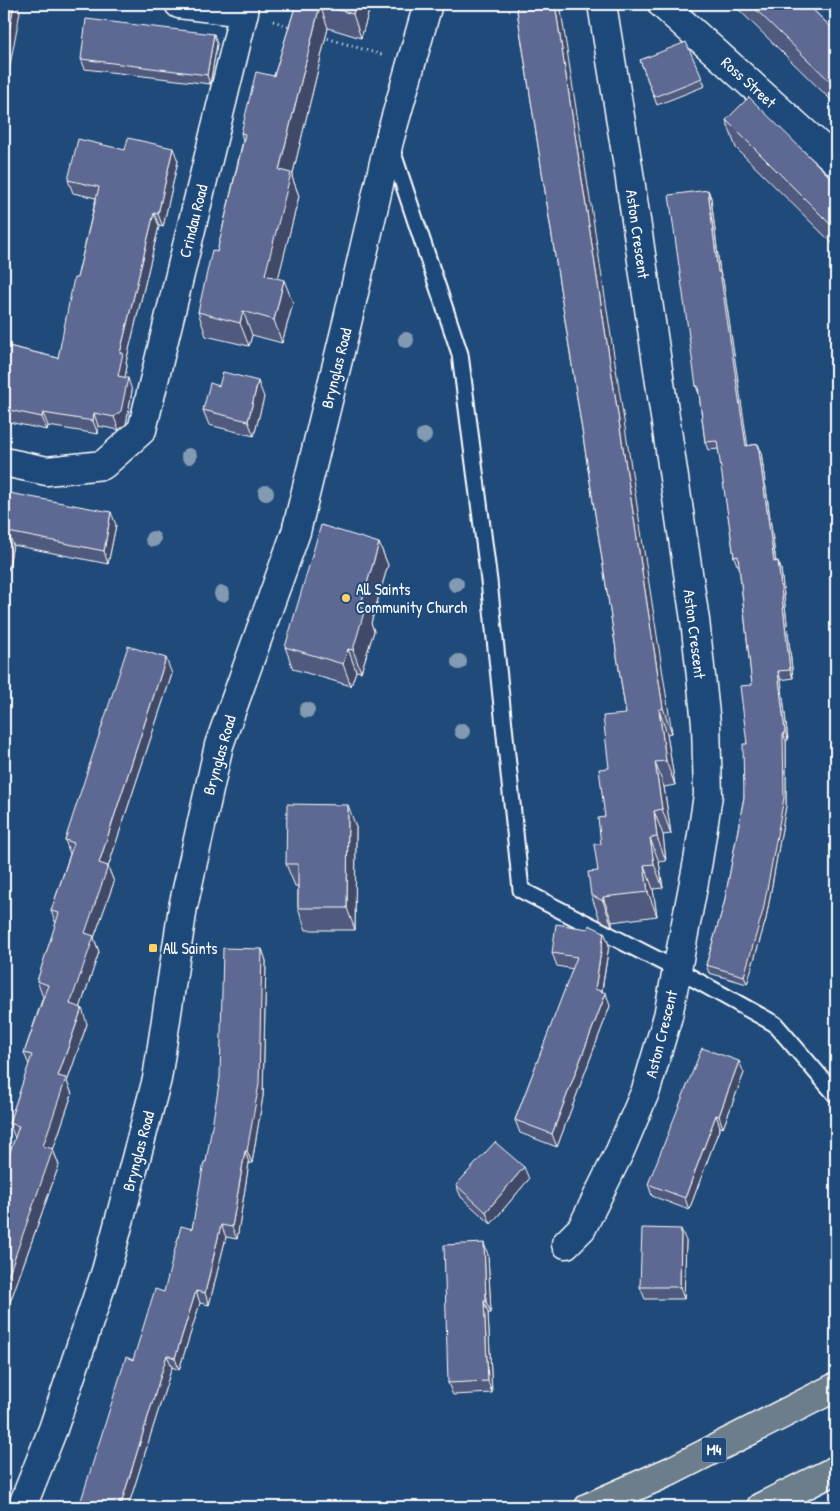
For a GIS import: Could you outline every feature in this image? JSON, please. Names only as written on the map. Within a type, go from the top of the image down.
[{"type":"highway","name":"M4","points":[[589,1507],[671,1472],[836,1387]]},
{"type":"highway","points":[[762,1507],[836,1470]]},
{"type":"street","points":[[179,4],[244,12]]},
{"type":"street","name":"Brynglas Road","points":[[22,1507],[53,1429],[106,1271],[158,1079],[183,908],[219,745],[296,532],[350,314],[388,141],[428,4]]},
{"type":"street","name":"Aston Crescent","points":[[566,1244],[582,1228],[620,1151],[646,1090],[668,1016],[698,861],[708,795],[706,724],[693,610],[628,166],[602,4]]},
{"type":"street","name":"Ross Street","points":[[662,4],[836,161]]},
{"type":"street","name":"Crindau Road","points":[[4,462],[47,471],[103,465],[142,430],[244,12]]},
{"type":"lane","points":[[388,141],[460,354],[489,581],[521,890],[676,970],[774,1024],[836,1095]]},
{"type":"path","points":[[244,12],[300,30]]},
{"type":"path","points":[[318,35],[412,64]]},
{"type":"building","points":[[4,4],[14,4],[4,59]]},
{"type":"building","points":[[296,4],[356,4],[353,14],[320,5],[279,170],[291,173],[265,275],[284,280],[274,320],[243,311],[240,323],[198,312],[212,250],[217,252],[245,134],[241,133],[256,72],[274,76]]},
{"type":"building","points":[[516,4],[555,4],[663,708],[659,710],[666,761],[655,762],[662,809],[654,811],[657,837],[650,838],[654,864],[644,865],[648,892],[603,897],[603,901],[591,895],[588,872],[598,871],[594,844],[601,844],[598,818],[605,817],[599,769],[609,768],[603,716],[626,714]]},
{"type":"building","points":[[750,4],[807,4],[836,32],[836,87]]},
{"type":"building","points":[[86,19],[214,34],[207,75],[81,59]]},
{"type":"building","points":[[686,42],[702,78],[654,97],[640,60]]},
{"type":"building","points":[[749,97],[836,183],[836,230],[726,120]]},
{"type":"building","points":[[128,138],[173,148],[158,214],[154,213],[120,353],[123,353],[118,376],[128,378],[121,411],[114,417],[94,413],[93,421],[43,413],[42,417],[4,409],[4,345],[58,358],[74,278],[77,278],[99,187],[68,180],[78,139],[125,150]]},
{"type":"building","points":[[708,190],[718,272],[720,272],[746,446],[758,444],[774,562],[778,561],[790,670],[778,671],[785,732],[783,733],[784,798],[763,911],[744,976],[706,965],[724,904],[744,797],[743,744],[747,744],[740,686],[752,685],[738,556],[734,557],[717,441],[705,442],[669,195]]},
{"type":"building","points":[[223,372],[258,381],[248,421],[203,410],[210,383],[219,386]]},
{"type":"building","points":[[4,492],[111,512],[104,551],[8,532],[4,553]]},
{"type":"building","name":"All Saints Community Church","points":[[321,525],[379,543],[360,607],[365,609],[353,650],[348,649],[343,664],[285,647]]},
{"type":"building","points":[[128,646],[166,658],[99,863],[108,866],[85,933],[94,936],[70,1004],[82,1008],[58,1076],[66,1078],[43,1146],[53,1149],[4,1288],[4,1169],[19,1126],[9,1123],[32,1055],[24,1053],[48,985],[37,981],[59,913],[51,911],[74,843],[65,840]]},
{"type":"building","points":[[287,804],[348,805],[347,908],[298,908],[298,864],[286,864]]},
{"type":"building","points":[[556,924],[588,929],[589,925],[604,932],[595,989],[606,993],[552,1134],[515,1120],[577,957],[552,953]]},
{"type":"building","points":[[223,948],[262,949],[259,1084],[232,1227],[221,1225],[205,1293],[196,1291],[175,1358],[167,1355],[122,1501],[120,1500],[118,1507],[79,1507],[126,1357],[133,1360],[155,1289],[164,1292],[181,1226],[192,1229],[204,1162],[206,1162],[220,1078]]},
{"type":"building","points":[[702,1048],[739,1061],[719,1116],[716,1115],[685,1198],[648,1184]]},
{"type":"building","points":[[495,1142],[524,1167],[486,1212],[456,1185]]},
{"type":"building","points":[[642,1228],[681,1229],[680,1287],[640,1287]]},
{"type":"building","points":[[484,1243],[486,1301],[484,1301],[488,1381],[448,1383],[444,1245]]},
{"type":"place","name":"All Saints Community Church","points":[[346,598]]},
{"type":"place","name":"All Saints","points":[[153,948]]}]
